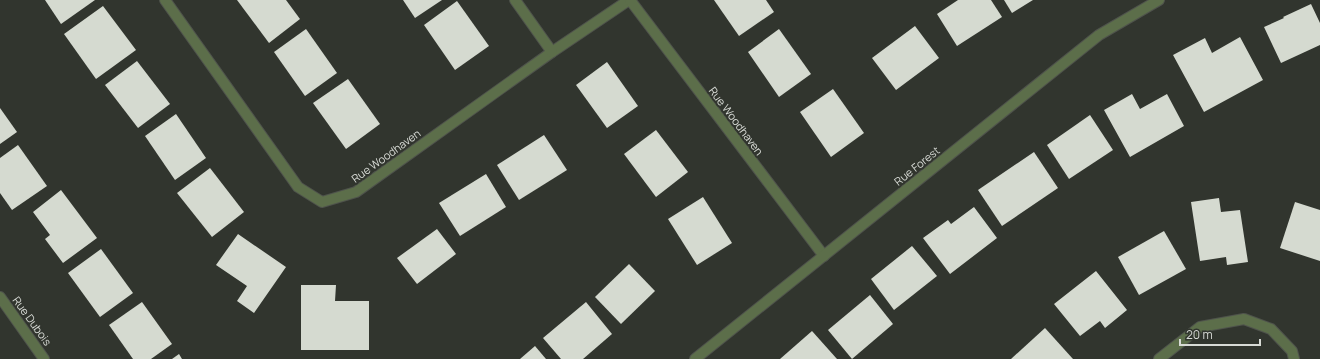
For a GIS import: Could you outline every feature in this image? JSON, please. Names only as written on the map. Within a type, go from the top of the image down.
[{"type":"street","name":"Rue Woodhaven","points":[[165,0],[298,187],[322,202],[356,192],[552,52],[629,0],[824,256]]},
{"type":"street","points":[[515,0],[552,52]]},
{"type":"street","name":"Rue Forest","points":[[696,359],[1099,35],[1159,0]]},
{"type":"street","name":"Rue Dubois","points":[[0,297],[44,359]]},
{"type":"street","points":[[1159,359],[1200,327],[1244,319],[1271,329],[1292,351],[1294,359]]},
{"type":"building","points":[[45,0],[95,0],[61,24]]},
{"type":"building","points":[[237,0],[286,0],[300,19],[269,43]]},
{"type":"building","points":[[403,0],[442,0],[415,18]]},
{"type":"building","points":[[714,0],[766,0],[774,12],[739,36]]},
{"type":"building","points":[[958,0],[991,0],[1002,17],[957,46],[937,14]]},
{"type":"building","points":[[1004,0],[1033,0],[1012,13]]},
{"type":"building","points":[[457,1],[489,46],[455,70],[424,25]]},
{"type":"building","points":[[1311,4],[1320,23],[1320,45],[1281,63],[1264,27]]},
{"type":"building","points":[[103,6],[136,50],[96,79],[64,34]]},
{"type":"building","points":[[915,26],[939,58],[896,90],[872,58]]},
{"type":"building","points":[[306,29],[337,73],[305,96],[274,52]]},
{"type":"building","points":[[779,29],[811,74],[779,97],[748,52]]},
{"type":"building","points":[[1240,37],[1263,80],[1204,112],[1173,55],[1205,38],[1212,53]]},
{"type":"building","points":[[137,61],[170,104],[138,128],[105,85]]},
{"type":"building","points":[[607,62],[638,106],[607,128],[576,85]]},
{"type":"building","points":[[348,79],[380,124],[346,149],[313,103]]},
{"type":"building","points":[[833,89],[864,133],[831,157],[800,112]]},
{"type":"building","points":[[1132,94],[1140,109],[1167,94],[1184,126],[1130,157],[1104,110]]},
{"type":"building","points":[[0,108],[17,132],[0,144]]},
{"type":"building","points":[[176,114],[206,158],[175,180],[145,136]]},
{"type":"building","points":[[1090,115],[1113,150],[1069,179],[1047,145]]},
{"type":"building","points":[[656,130],[688,172],[656,197],[624,154]]},
{"type":"building","points":[[544,135],[567,170],[519,200],[497,165]]},
{"type":"building","points":[[18,145],[47,186],[12,210],[0,193],[0,158]]},
{"type":"building","points":[[1034,152],[1058,188],[1002,226],[978,190]]},
{"type":"building","points":[[210,168],[244,212],[212,237],[177,193]]},
{"type":"building","points":[[486,174],[506,207],[460,236],[439,203]]},
{"type":"building","points":[[61,190],[97,238],[63,263],[45,239],[50,235],[33,212]]},
{"type":"building","points":[[703,197],[732,243],[697,265],[668,219]]},
{"type":"building","points":[[1219,198],[1221,212],[1240,210],[1248,262],[1227,265],[1226,257],[1200,261],[1191,202]]},
{"type":"building","points":[[1295,202],[1320,210],[1320,261],[1280,248]]},
{"type":"building","points":[[974,207],[997,238],[950,274],[923,238],[948,220],[951,224]]},
{"type":"building","points":[[437,229],[456,254],[417,284],[397,258]]},
{"type":"building","points":[[1164,231],[1186,269],[1139,295],[1118,257]]},
{"type":"building","points":[[238,234],[286,267],[254,313],[237,301],[247,286],[216,265]]},
{"type":"building","points":[[912,246],[937,276],[894,310],[871,279]]},
{"type":"building","points":[[101,249],[133,293],[100,317],[68,273]]},
{"type":"building","points":[[629,264],[655,291],[621,324],[595,297]]},
{"type":"building","points":[[1096,271],[1127,310],[1105,328],[1100,321],[1080,336],[1054,304]]},
{"type":"building","points":[[301,285],[336,285],[335,301],[369,301],[369,350],[301,350]]},
{"type":"building","points":[[870,295],[893,324],[852,359],[828,330]]},
{"type":"building","points":[[142,302],[172,344],[151,359],[133,359],[109,325]]},
{"type":"building","points":[[586,302],[612,334],[583,359],[561,359],[543,338]]},
{"type":"building","points":[[1045,328],[1073,359],[1011,359]]},
{"type":"building","points":[[812,331],[837,359],[780,359]]},
{"type":"building","points":[[535,346],[546,359],[520,359]]},
{"type":"building","points":[[179,354],[182,359],[172,359]]}]
